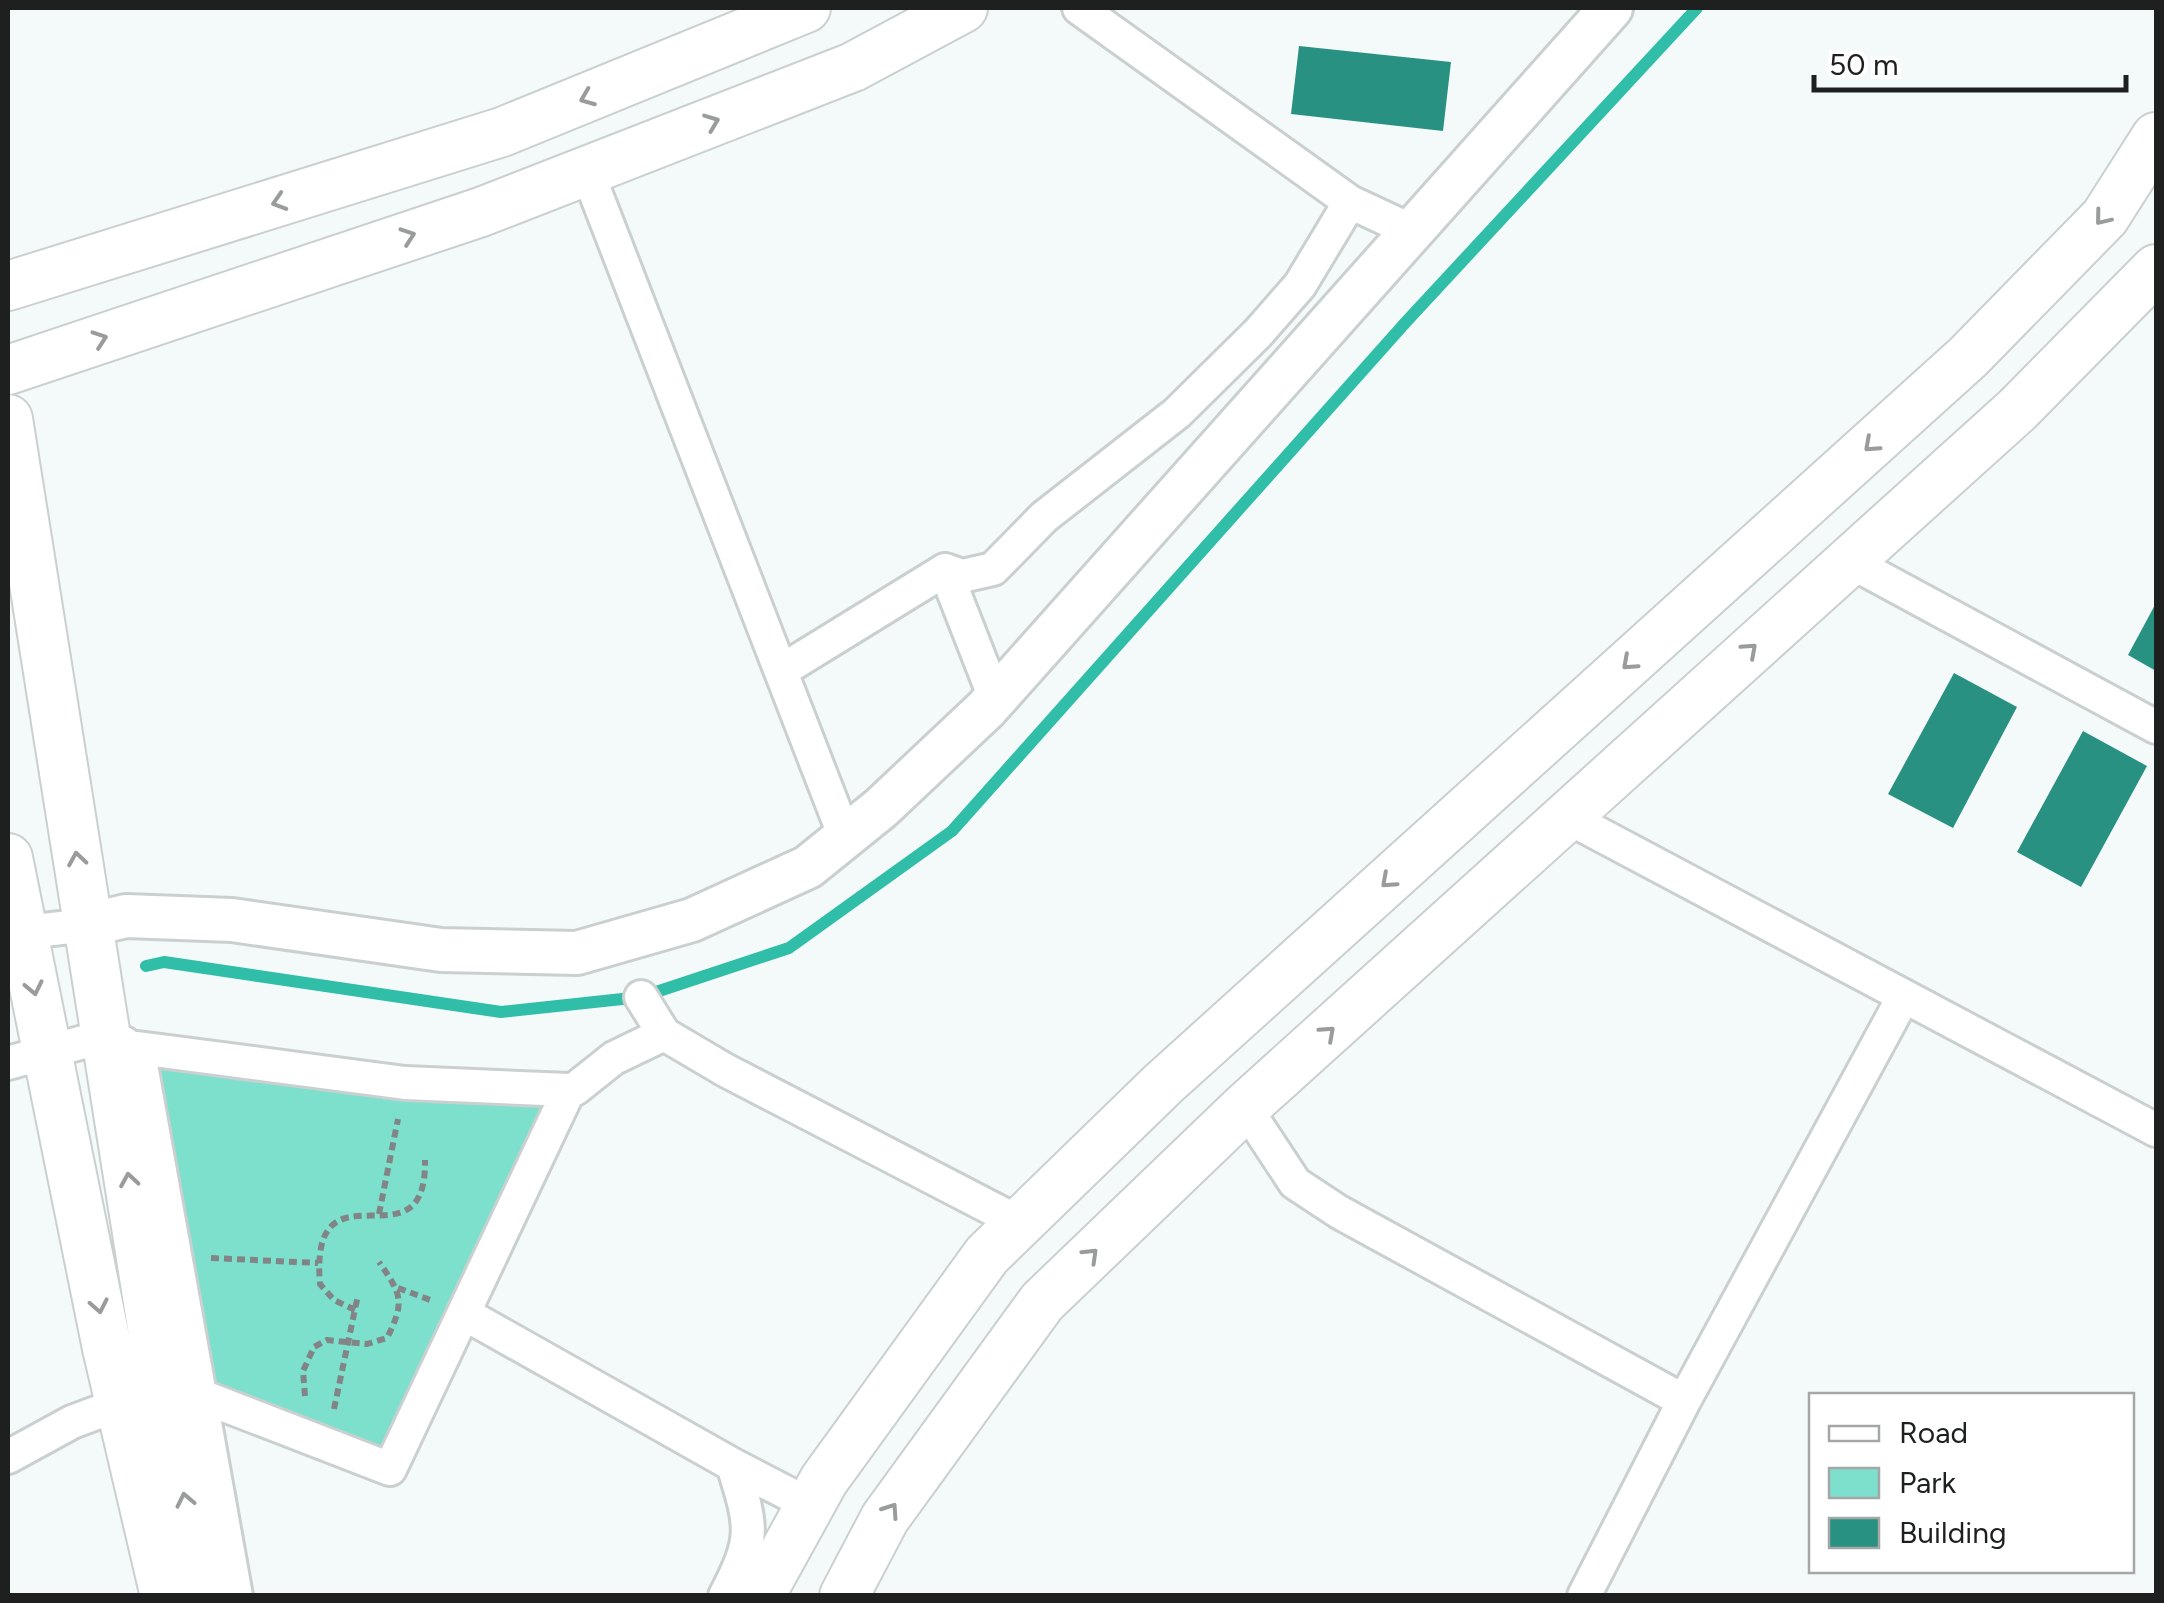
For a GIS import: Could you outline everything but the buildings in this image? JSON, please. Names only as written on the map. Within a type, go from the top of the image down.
[{"type":"main road","points":[[8,286],[502,132],[806,8]]},
{"type":"main road","points":[[8,370],[480,212],[853,68],[963,8]]},
{"type":"main road","points":[[760,1596],[824,1480],[987,1254],[1163,1084],[1968,357],[2105,217],[2156,137]]},
{"type":"main road","points":[[844,1596],[885,1518],[1042,1302],[1245,1107],[2018,410],[2151,284]]},
{"type":"main road","points":[[8,419],[88,925],[122,1042],[164,1402],[171,1593]]},
{"type":"main road","points":[[8,858],[27,1057],[171,1593]]},
{"type":"street","points":[[1079,8],[1350,202],[1410,230]]},
{"type":"street","points":[[15,932],[88,925],[126,916],[232,920],[441,950],[577,953],[692,920],[808,866],[881,808],[995,698],[1611,8]]},
{"type":"street","points":[[587,171],[845,837]]},
{"type":"street","points":[[945,570],[962,576],[993,569],[1044,516],[1177,413],[1258,334],[1300,284],[1350,202]]},
{"type":"street","points":[[1849,561],[2156,727]]},
{"type":"street","points":[[781,672],[945,570]]},
{"type":"street","points":[[945,570],[995,698]]},
{"type":"street","points":[[1566,817],[2156,1130]]},
{"type":"street","points":[[1584,1596],[1684,1401],[1904,996]]},
{"type":"street","points":[[641,997],[664,1034],[725,1070],[1020,1223]]},
{"type":"street","points":[[27,1057],[122,1042],[405,1083],[569,1090],[614,1058],[664,1034]]},
{"type":"street","points":[[122,1042],[175,1256],[236,1596]]},
{"type":"street","points":[[201,1396],[390,1469],[569,1090]]},
{"type":"street","points":[[1245,1107],[1295,1182],[1340,1212],[1684,1401]]},
{"type":"street","points":[[465,1314],[810,1505]]},
{"type":"street","points":[[8,1456],[72,1422],[120,1404]]},
{"type":"street","points":[[725,1596],[746,1555],[749,1516],[734,1466]]},
{"type":"path","points":[[379,1214],[405,1083]]},
{"type":"path","points":[[354,1310],[334,1300],[320,1284],[318,1263],[325,1232],[341,1220],[379,1214],[398,1216],[412,1209],[426,1186],[426,1160]]},
{"type":"path","points":[[175,1256],[318,1263]]},
{"type":"path","points":[[312,1408],[303,1393],[303,1371],[314,1347],[327,1340],[367,1344],[387,1338],[401,1310],[397,1288],[379,1262]]},
{"type":"path","points":[[322,1412],[332,1416],[358,1295]]},
{"type":"green space","points":[[147,1058],[555,1098],[385,1461],[205,1393]]},
{"type":"waterway","points":[[146,966],[164,962],[501,1012],[641,997],[789,948],[952,831],[1405,323],[1697,8]]}]
